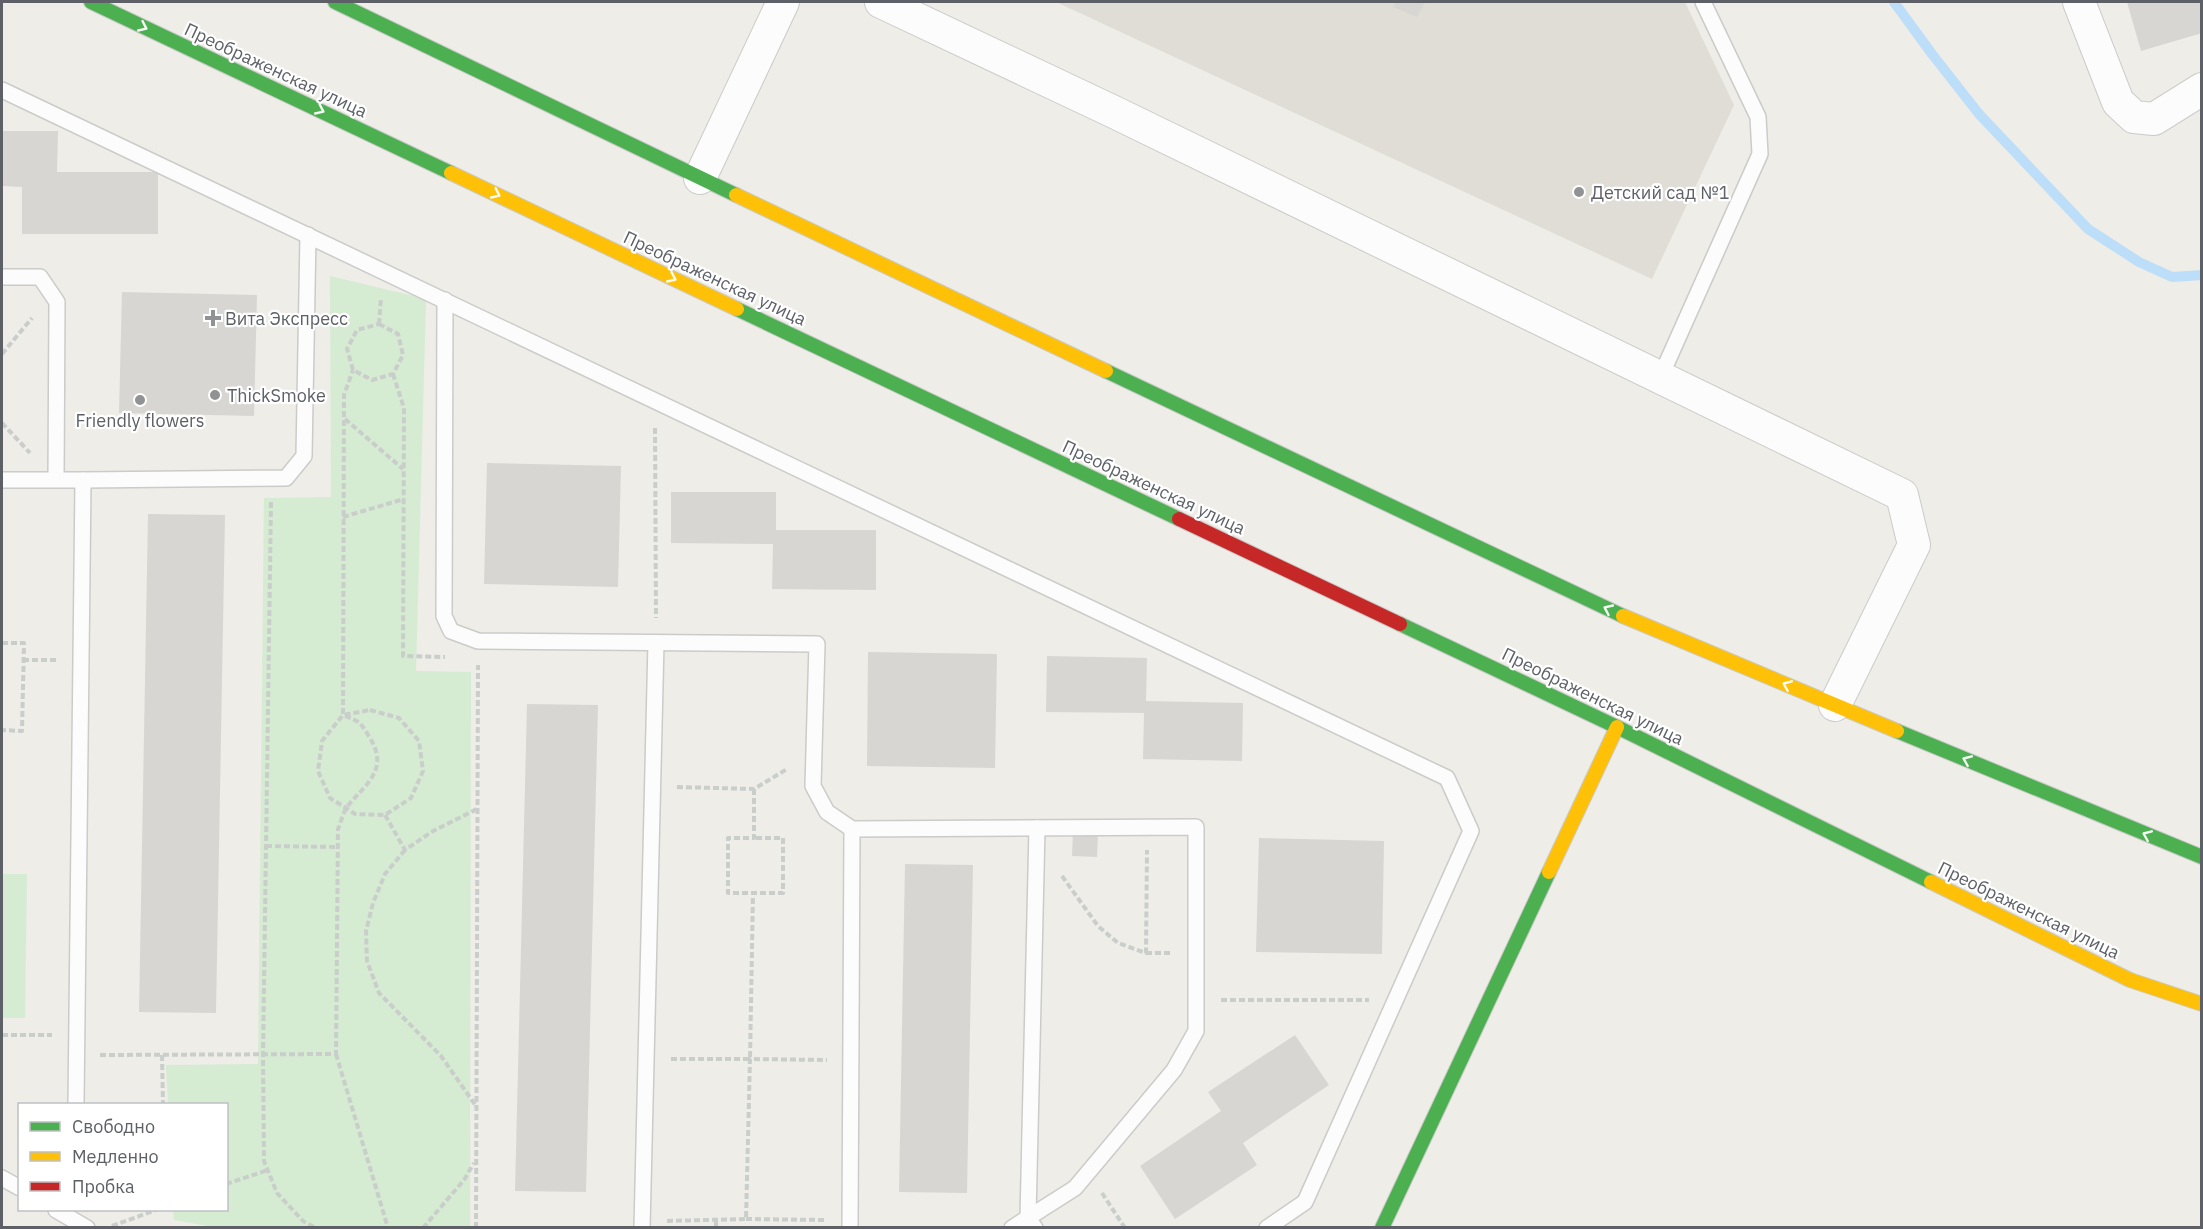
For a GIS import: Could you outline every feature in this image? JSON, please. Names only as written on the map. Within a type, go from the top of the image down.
[{"type":"street","name":"Преображенская улица","points":[[91,2],[1617,727],[2130,980],[2202,1004]]},
{"type":"street","points":[[335,2],[700,178],[1642,625],[2202,857]]},
{"type":"street","points":[[700,178],[783,2]]},
{"type":"street","points":[[881,2],[1114,112],[1902,495],[1914,545],[1835,705]]},
{"type":"street","points":[[2079,2],[2118,102],[2134,117],[2154,119],[2202,89]]},
{"type":"street","points":[[1382,1227],[1617,727]]},
{"type":"lane","points":[[1660,378],[1760,154],[1758,117],[1703,2]]},
{"type":"lane","points":[[2,90],[1447,778],[1471,831],[1305,1202],[1267,1227]]},
{"type":"lane","points":[[2,480],[286,477],[304,456],[308,235]]},
{"type":"lane","points":[[2,277],[40,277],[57,302],[56,479]]},
{"type":"lane","points":[[445,300],[444,616],[451,631],[478,641],[817,644],[813,786],[827,812],[852,830],[1196,827],[1196,1031],[1174,1070],[1075,1188],[1031,1223],[1012,1227]]},
{"type":"lane","points":[[76,1103],[83,480]]},
{"type":"lane","points":[[642,1224],[656,643]]},
{"type":"lane","points":[[1031,1223],[1037,828]]},
{"type":"lane","points":[[850,1224],[852,830]]},
{"type":"lane","points":[[2,1178],[18,1187]]},
{"type":"lane","points":[[61,1211],[79,1219]]},
{"type":"path","points":[[2,354],[52,295]]},
{"type":"path","points":[[343,715],[370,710],[399,718],[419,741],[423,771],[411,798],[386,814],[355,814],[330,798],[318,771],[322,741],[343,715],[344,395],[353,370],[347,349],[357,330],[379,324],[398,334],[404,355],[393,374],[372,380],[353,370]]},
{"type":"path","points":[[393,374],[404,408],[403,656],[478,658]]},
{"type":"path","points":[[655,400],[656,643]]},
{"type":"path","points":[[344,419],[404,470]]},
{"type":"path","points":[[271,477],[263,1055],[264,1161],[277,1193],[303,1221],[316,1227]]},
{"type":"path","points":[[343,517],[404,499]]},
{"type":"path","points":[[476,1227],[478,641]]},
{"type":"path","points":[[2,643],[24,643],[22,730],[2,730]]},
{"type":"path","points":[[23,660],[81,659]]},
{"type":"path","points":[[343,715],[361,722],[375,746],[377,769],[364,790],[346,808],[338,829],[336,1054],[388,1227]]},
{"type":"path","points":[[653,786],[754,789],[813,754]]},
{"type":"path","points":[[754,789],[754,837]]},
{"type":"path","points":[[476,1106],[441,1056],[379,993],[367,961],[366,931],[373,903],[385,874],[405,850],[433,831],[477,809]]},
{"type":"path","points":[[386,814],[405,850]]},
{"type":"path","points":[[1036,854],[1065,879],[1098,926],[1118,943],[1146,953],[1148,828]]},
{"type":"path","points":[[728,837],[754,837],[783,837],[783,893],[728,893],[728,837]]},
{"type":"path","points":[[266,846],[338,847]]},
{"type":"path","points":[[746,1219],[753,893]]},
{"type":"path","points":[[1196,1000],[1395,1000]]},
{"type":"path","points":[[2,1035],[77,1035]]},
{"type":"path","points":[[77,1055],[336,1054]]},
{"type":"path","points":[[162,1055],[163,1103]]},
{"type":"path","points":[[646,1059],[851,1060]]},
{"type":"path","points":[[423,1227],[464,1180],[476,1160]]},
{"type":"path","points":[[228,1184],[268,1170]]},
{"type":"path","points":[[1089,1173],[1125,1227]]},
{"type":"path","points":[[107,1227],[151,1211]]},
{"type":"path","points":[[642,1224],[746,1219],[850,1224]]},
{"type":"path","points":[[778,1219],[778,1227]]},
{"type":"path","points":[[716,1220],[716,1227]]},
{"type":"shaded area","name":"Детский сад №1","points":[[1056,2],[1685,2],[1734,105],[1652,279]]},
{"type":"green space","points":[[330,276],[426,299],[416,671],[471,672],[470,1227],[220,1228],[174,1220],[173,1211],[228,1211],[228,1103],[168,1103],[166,1065],[258,1064],[264,498],[331,497]]},
{"type":"green space","points":[[2,874],[27,874],[25,1018],[2,1018]]},
{"type":"building","points":[[1396,2],[1425,2],[1417,17],[1393,7]]},
{"type":"building","points":[[2127,2],[2200,2],[2202,33],[2141,51]]},
{"type":"building","points":[[2,131],[58,131],[57,172],[158,172],[158,234],[22,234],[22,187],[2,186]]},
{"type":"building","points":[[122,292],[257,295],[254,416],[119,413]]},
{"type":"building","points":[[487,463],[621,466],[618,587],[484,584]]},
{"type":"building","points":[[671,492],[776,492],[776,530],[876,530],[876,590],[772,589],[773,544],[671,543]]},
{"type":"building","points":[[148,514],[225,515],[216,1013],[139,1012]]},
{"type":"building","points":[[868,652],[997,654],[995,768],[867,766]]},
{"type":"building","points":[[1047,656],[1147,658],[1146,701],[1243,703],[1242,761],[1143,759],[1144,713],[1046,712]]},
{"type":"building","points":[[527,704],[598,705],[586,1192],[515,1191]]},
{"type":"building","points":[[1073,832],[1098,833],[1097,857],[1072,856]]},
{"type":"building","points":[[1259,838],[1384,841],[1382,954],[1256,952]]},
{"type":"building","points":[[905,864],[973,865],[967,1193],[899,1192]]},
{"type":"building","points":[[1295,1035],[1329,1085],[1243,1143],[1257,1165],[1175,1219],[1140,1166],[1221,1111],[1208,1092]]},
{"type":"waterway","points":[[1894,2],[1979,114],[2088,229],[2139,262],[2172,277],[2202,275]]},
{"type":"traffic: fast","points":[[91,2],[451,173]]},
{"type":"traffic: fast","points":[[335,2],[736,195]]},
{"type":"traffic: fast","points":[[737,309],[1179,519]]},
{"type":"traffic: fast","points":[[1106,371],[1623,616]]},
{"type":"traffic: fast","points":[[1400,624],[1617,727],[1931,882]]},
{"type":"traffic: fast","points":[[1897,731],[2202,857]]},
{"type":"traffic: fast","points":[[1382,1228],[1549,872]]},
{"type":"traffic: slow","points":[[451,173],[737,309]]},
{"type":"traffic: slow","points":[[736,195],[1106,371]]},
{"type":"traffic: slow","points":[[1623,616],[1897,731]]},
{"type":"traffic: slow","points":[[1549,872],[1617,727]]},
{"type":"traffic: slow","points":[[1931,882],[2130,980],[2202,1004]]},
{"type":"traffic: jam","points":[[1179,519],[1400,624]]},
{"type":"place","name":"Детский сад №1","points":[[1579,192]]},
{"type":"place","name":"Вита Экспресс","points":[[213,318]]},
{"type":"place","name":"ThickSmoke","points":[[215,395]]},
{"type":"place","name":"Friendly flowers","points":[[140,400]]}]
